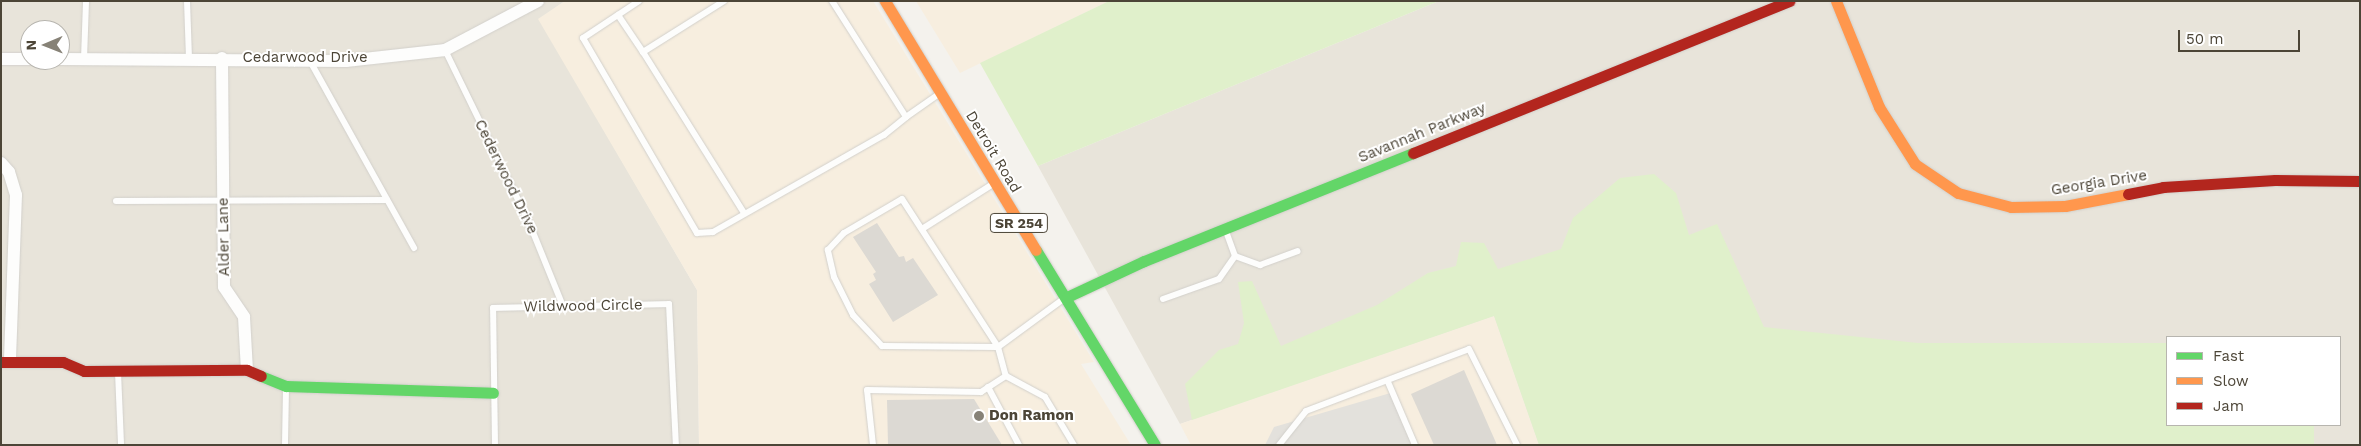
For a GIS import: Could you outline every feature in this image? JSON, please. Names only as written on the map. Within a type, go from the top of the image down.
[{"type":"street","name":"Cedarwood Drive","points":[[70,59],[222,58],[346,61],[445,50],[522,6],[538,1]]},
{"type":"street","name":"Savannah Parkway","points":[[1067,297],[1100,280],[1225,228],[1790,1]]},
{"type":"street","name":"Georgia Drive","points":[[1836,1],[1879,107],[1894,132],[1915,164],[1958,194],[2011,207],[2065,206],[2163,187],[2275,180],[2360,181]]},
{"type":"street","name":"Detroit Road","points":[[889,4],[994,184],[1067,297],[1155,445]]},
{"type":"street","name":"Alder Lane","points":[[222,58],[224,287],[244,317],[247,370]]},
{"type":"street","points":[[1,59],[20,59]]},
{"type":"street","points":[[1,163],[9,172],[16,195],[6,362],[63,362],[84,371],[247,370],[286,386],[493,393]]},
{"type":"lane","points":[[84,59],[86,1]]},
{"type":"lane","points":[[187,1],[188,58]]},
{"type":"lane","points":[[639,1],[583,38],[696,233],[713,232],[884,135],[906,117],[941,94]]},
{"type":"lane","points":[[643,52],[724,1]]},
{"type":"lane","points":[[832,1],[906,117]]},
{"type":"lane","points":[[618,15],[744,213]]},
{"type":"lane","name":"Cederwood Drive","points":[[445,50],[528,220],[563,306]]},
{"type":"lane","points":[[309,60],[414,248]]},
{"type":"lane","points":[[922,229],[994,184]]},
{"type":"lane","points":[[1067,297],[998,347],[882,346],[853,315],[834,277],[828,250],[844,233],[902,199],[998,347],[1006,376],[1045,397],[1074,445]]},
{"type":"lane","points":[[116,201],[387,200]]},
{"type":"lane","points":[[1225,228],[1235,256]]},
{"type":"lane","points":[[1235,256],[1260,265],[1298,251]]},
{"type":"lane","points":[[1163,299],[1219,279],[1235,256]]},
{"type":"lane","name":"Wildwood Circle","points":[[495,445],[493,308],[670,304],[676,445]]},
{"type":"lane","points":[[1279,445],[1306,411],[1388,382],[1469,349],[1517,445]]},
{"type":"lane","points":[[118,371],[121,445]]},
{"type":"lane","points":[[873,445],[867,390],[981,392],[1006,376]]},
{"type":"lane","points":[[1388,382],[1415,445]]},
{"type":"lane","points":[[285,445],[286,386]]},
{"type":"lane","points":[[988,387],[1019,445]]},
{"type":"shaded area","points":[[1,1],[565,1],[539,19],[697,290],[699,445],[1,445]]},
{"type":"shaded area","points":[[565,1],[873,1],[1094,362],[1081,364],[1131,445],[699,445],[697,290],[538,19]]},
{"type":"shaded area","points":[[916,1],[1109,1],[960,73]]},
{"type":"shaded area","points":[[1439,1],[2360,1],[2360,445],[1539,445],[1494,316],[1180,424],[1038,166]]},
{"type":"shaded area","points":[[1494,316],[1539,445],[1191,445],[1180,424]]},
{"type":"shaded area","points":[[1394,392],[1418,445],[1265,445],[1274,427]]},
{"type":"green space","points":[[1109,1],[1439,1],[1038,166],[980,63]]},
{"type":"green space","points":[[1654,174],[1676,193],[1689,235],[1717,224],[1764,327],[1918,343],[2166,343],[2166,426],[2314,426],[2314,445],[1539,445],[1494,316],[1192,420],[1185,384],[1219,350],[1238,344],[1244,323],[1238,282],[1252,281],[1281,346],[1377,305],[1428,273],[1456,266],[1461,242],[1484,243],[1498,269],[1561,249],[1573,218],[1620,178]]},
{"type":"building","points":[[877,223],[899,257],[904,256],[906,262],[913,258],[938,295],[893,322],[869,284],[876,280],[873,274],[876,272],[853,237]]},
{"type":"building","points":[[1464,370],[1497,445],[1434,445],[1411,394]]},
{"type":"building","points":[[974,399],[1002,445],[888,445],[887,400]]},
{"type":"traffic: fast","points":[[1067,297],[1144,261],[1413,153]]},
{"type":"traffic: fast","points":[[1036,250],[1155,445]]},
{"type":"traffic: fast","points":[[261,376],[286,386],[493,393]]},
{"type":"traffic: slow","points":[[885,1],[1036,250]]},
{"type":"traffic: slow","points":[[1836,1],[1879,107],[1915,164],[1958,193],[2011,207],[2065,206],[2128,194]]},
{"type":"traffic: jam","points":[[1413,153],[1790,1]]},
{"type":"traffic: jam","points":[[2128,194],[2163,187],[2275,180],[2360,181]]},
{"type":"traffic: jam","points":[[1,362],[63,362],[84,371],[247,370],[261,376]]},
{"type":"place","name":"Don Ramon","points":[[979,416]]}]
